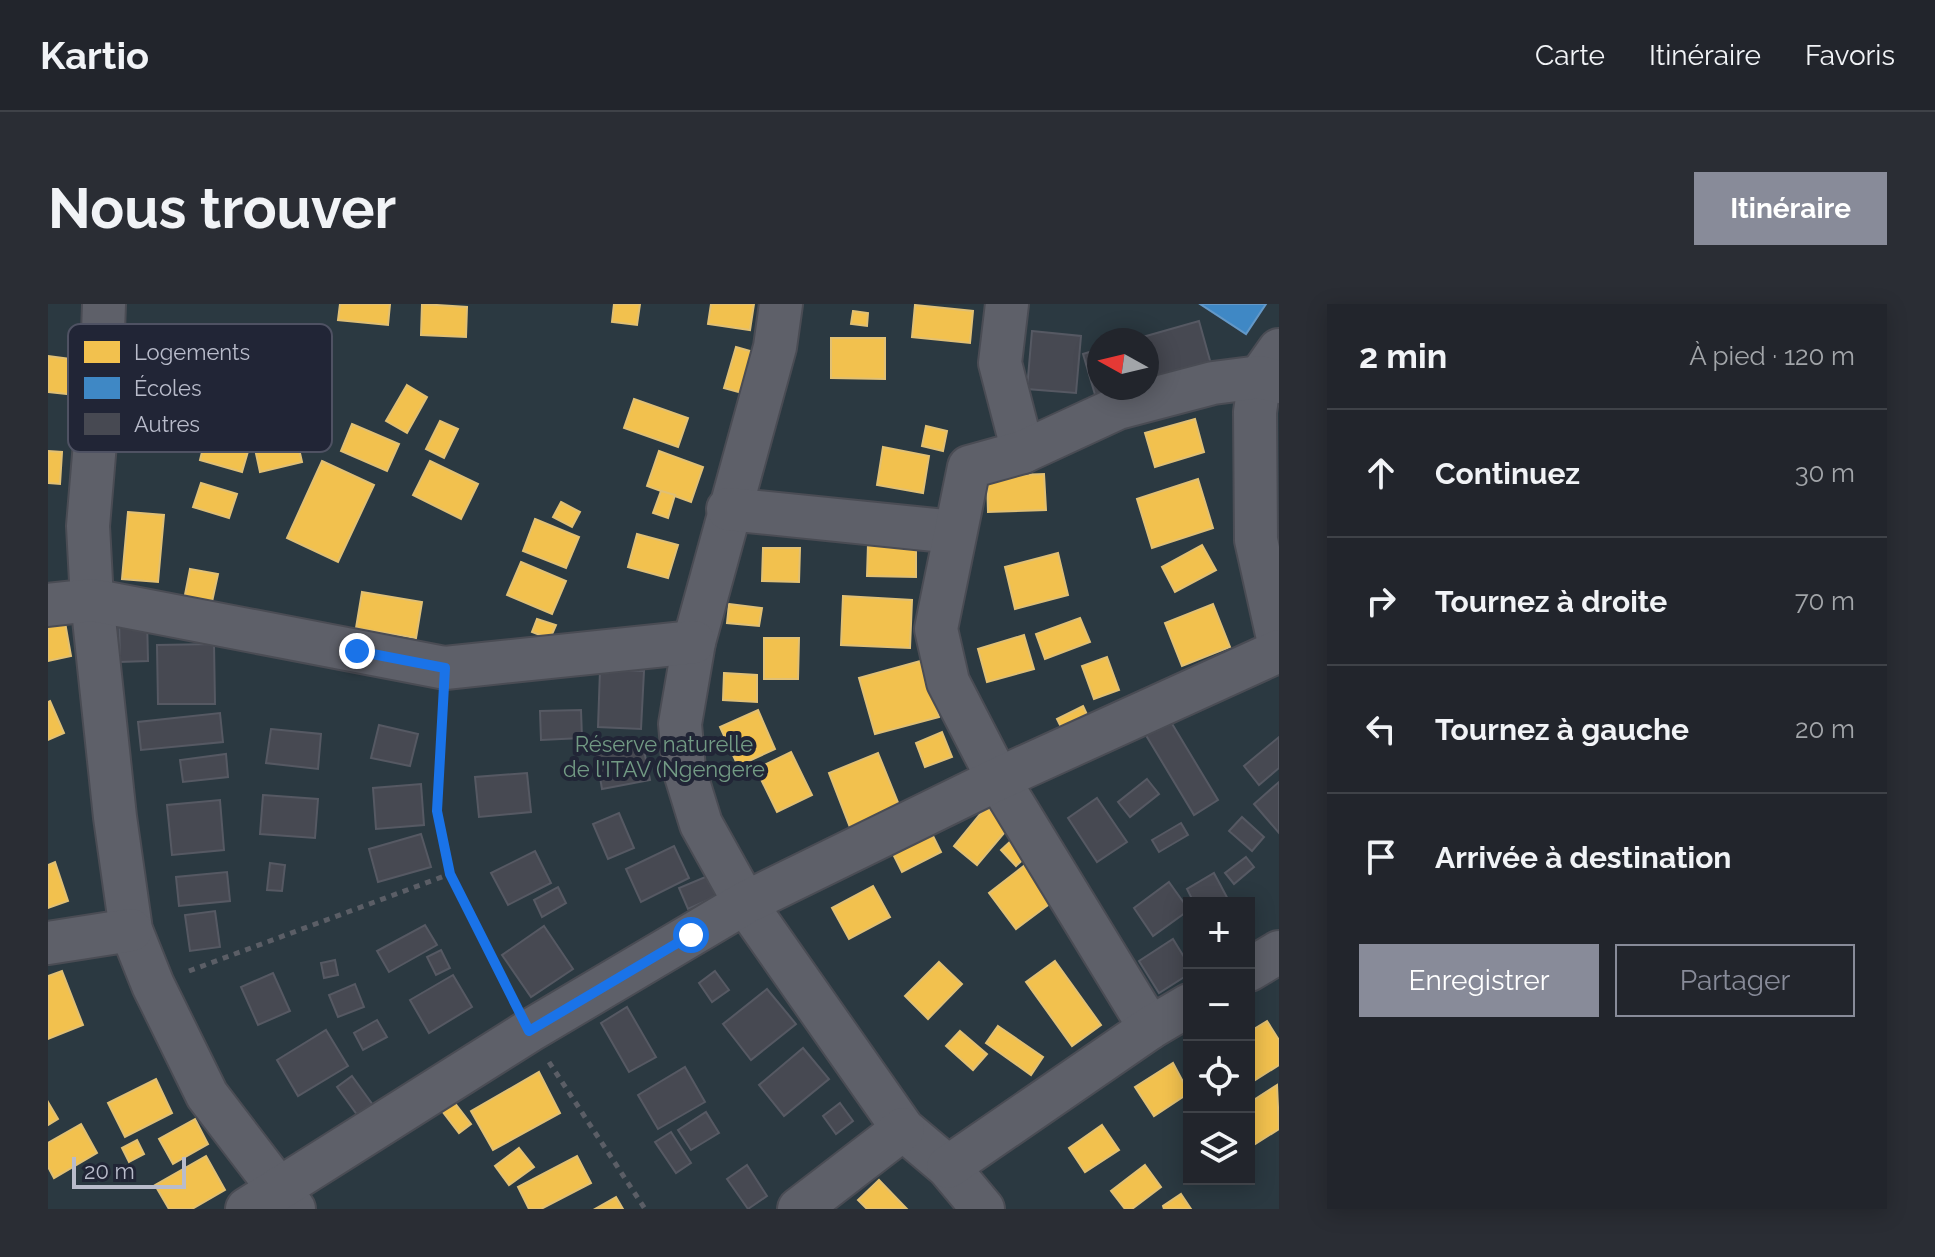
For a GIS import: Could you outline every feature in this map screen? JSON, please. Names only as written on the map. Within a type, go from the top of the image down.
[{"type":"street","points":[[103,324],[104,304]]},
{"type":"street","points":[[781,304],[775,347],[728,509],[694,642],[680,724],[684,769],[701,824],[745,903],[903,1129],[948,1167],[983,1209]]},
{"type":"street","points":[[1007,304],[1000,363],[1023,452]]},
{"type":"street","points":[[1150,1028],[998,779],[948,682],[936,629],[969,467],[1023,452],[1118,408],[1273,370]]},
{"type":"street","points":[[1273,370],[1255,412],[1256,540],[1279,643]]},
{"type":"street","points":[[94,452],[88,526],[92,600],[115,817],[131,930],[153,985],[207,1095],[274,1202],[529,1031],[745,903],[998,779],[1279,651]]},
{"type":"street","points":[[728,509],[955,532]]},
{"type":"street","points":[[48,605],[92,600],[445,668],[694,642]]},
{"type":"street","points":[[48,943],[131,930]]},
{"type":"street","points":[[1251,969],[1279,952]]},
{"type":"street","points":[[948,1167],[1183,1009]]},
{"type":"street","points":[[799,1209],[903,1129]]},
{"type":"path","points":[[445,668],[437,811],[450,874],[529,1031],[645,1209]]},
{"type":"path","points":[[153,985],[450,874]]},
{"type":"green space","name":"Réserve naturelle de l'ITAV (Ngengere","points":[[48,304],[1279,304],[1279,1209],[48,1209]]},
{"type":"building: Logements","points":[[340,304],[390,304],[388,325],[338,320]]},
{"type":"building: Logements","points":[[422,304],[467,307],[466,337],[421,335]]},
{"type":"building: Logements","points":[[614,304],[640,304],[637,325],[612,322]]},
{"type":"building: Logements","points":[[711,304],[754,304],[750,330],[708,324]]},
{"type":"building: Logements","points":[[915,305],[973,311],[970,343],[912,337]]},
{"type":"building: Logements","points":[[853,311],[868,313],[867,326],[851,324]]},
{"type":"building: Logements","points":[[831,338],[885,338],[885,379],[831,378]]},
{"type":"building: Logements","points":[[736,347],[757,353],[746,394],[724,388]]},
{"type":"building: Logements","points":[[48,356],[68,359],[68,394],[48,392]]},
{"type":"building: Logements","points":[[407,385],[427,397],[407,433],[386,421]]},
{"type":"building: Logements","points":[[634,399],[688,418],[678,447],[624,428]]},
{"type":"building: Logements","points":[[1195,419],[1204,452],[1155,467],[1145,433]]},
{"type":"building: Logements","points":[[440,421],[458,429],[444,458],[426,449]]},
{"type":"building: Logements","points":[[352,424],[399,444],[387,471],[341,451]]},
{"type":"building: Logements","points":[[926,426],[947,431],[943,451],[922,446]]},
{"type":"building: Logements","points":[[883,447],[929,456],[923,493],[877,485]]},
{"type":"building: Logements","points":[[48,451],[62,452],[60,484],[48,483]]},
{"type":"building: Logements","points":[[659,451],[703,467],[691,502],[647,486]]},
{"type":"building: Logements","points":[[202,452],[248,452],[242,472],[200,460]]},
{"type":"building: Logements","points":[[256,452],[300,452],[302,462],[260,472]]},
{"type":"building: Logements","points":[[322,461],[374,485],[338,562],[287,538]]},
{"type":"building: Logements","points":[[430,461],[478,484],[461,519],[413,495]]},
{"type":"building: Logements","points":[[1044,474],[1046,510],[988,512],[987,476]]},
{"type":"building: Logements","points":[[1198,479],[1213,528],[1152,548],[1137,499]]},
{"type":"building: Logements","points":[[201,483],[237,494],[229,518],[193,507]]},
{"type":"building: Logements","points":[[661,491],[675,495],[668,518],[653,513]]},
{"type":"building: Logements","points":[[561,502],[580,512],[572,527],[553,517]]},
{"type":"building: Logements","points":[[128,512],[164,515],[158,582],[122,579]]},
{"type":"building: Logements","points":[[535,519],[579,537],[566,568],[523,551]]},
{"type":"building: Logements","points":[[637,534],[678,545],[668,578],[628,567]]},
{"type":"building: Logements","points":[[868,544],[916,546],[916,577],[867,576]]},
{"type":"building: Logements","points":[[1202,545],[1216,570],[1175,592],[1162,567]]},
{"type":"building: Logements","points":[[763,548],[800,548],[799,582],[762,581]]},
{"type":"building: Logements","points":[[1058,553],[1068,595],[1015,609],[1005,567]]},
{"type":"building: Logements","points":[[521,562],[566,581],[552,614],[507,595]]},
{"type":"building: Logements","points":[[190,569],[218,574],[210,611],[183,605]]},
{"type":"building: Logements","points":[[362,592],[422,602],[416,638],[356,628]]},
{"type":"building: Logements","points":[[843,596],[912,600],[910,648],[841,645]]},
{"type":"building: Logements","points":[[729,604],[762,608],[759,626],[727,623]]},
{"type":"building: Logements","points":[[1213,604],[1230,647],[1182,666],[1165,623]]},
{"type":"building: Logements","points":[[63,611],[71,656],[48,661],[48,615]]},
{"type":"building: Logements","points":[[1080,618],[1090,642],[1045,659],[1036,634]]},
{"type":"building: Logements","points":[[537,619],[556,625],[550,639],[532,632]]},
{"type":"building: Logements","points":[[1024,635],[1034,669],[987,682],[978,649]]},
{"type":"building: Logements","points":[[764,638],[799,638],[798,679],[764,679]]},
{"type":"building: Logements","points":[[1107,657],[1119,690],[1094,699],[1082,666]]},
{"type":"building: Logements","points":[[924,660],[939,717],[875,734],[859,678]]},
{"type":"building: Logements","points":[[724,673],[757,675],[757,702],[723,700]]},
{"type":"building: Logements","points":[[48,702],[64,733],[48,740]]},
{"type":"building: Logements","points":[[1083,706],[1090,721],[1064,733],[1057,719]]},
{"type":"building: Logements","points":[[758,710],[775,749],[738,766],[720,727]]},
{"type":"building: Logements","points":[[942,732],[952,757],[925,767],[916,743]]},
{"type":"building: Logements","points":[[791,752],[812,795],[777,812],[756,769]]},
{"type":"building: Logements","points":[[878,753],[901,810],[851,830],[829,773]]},
{"type":"building: Logements","points":[[986,807],[1009,827],[977,865],[954,846]]},
{"type":"building: Logements","points":[[929,828],[941,852],[902,872],[890,848]]},
{"type":"building: Logements","points":[[1012,840],[1027,856],[1016,866],[1001,850]]},
{"type":"building: Logements","points":[[55,862],[68,901],[48,908],[48,865]]},
{"type":"building: Logements","points":[[1025,865],[1052,902],[1016,929],[989,893]]},
{"type":"building: Logements","points":[[873,886],[890,917],[849,939],[832,908]]},
{"type":"building: Logements","points":[[1055,961],[1101,1025],[1072,1046],[1026,982]]},
{"type":"building: Logements","points":[[939,962],[962,984],[928,1019],[905,996]]},
{"type":"building: Logements","points":[[62,971],[83,1025],[48,1039],[48,976]]},
{"type":"building: Logements","points":[[1267,1021],[1279,1040],[1279,1065],[1255,1080],[1255,1041],[1255,1028]]},
{"type":"building: Logements","points":[[998,1026],[1043,1057],[1031,1075],[986,1043]]},
{"type":"building: Logements","points":[[960,1031],[987,1054],[973,1070],[946,1046]]},
{"type":"building: Logements","points":[[1173,1063],[1183,1082],[1183,1097],[1154,1116],[1135,1087]]},
{"type":"building: Logements","points":[[539,1072],[560,1113],[493,1150],[471,1111]]},
{"type":"building: Logements","points":[[156,1079],[172,1113],[125,1137],[108,1103]]},
{"type":"building: Logements","points":[[1277,1085],[1279,1129],[1255,1144],[1255,1113],[1255,1099]]},
{"type":"building: Logements","points":[[451,1098],[471,1124],[459,1133],[439,1107]]},
{"type":"building: Logements","points":[[48,1102],[58,1119],[48,1125]]},
{"type":"building: Logements","points":[[195,1119],[208,1144],[173,1164],[159,1139]]},
{"type":"building: Logements","points":[[81,1124],[97,1153],[54,1178],[48,1167],[48,1143]]},
{"type":"building: Logements","points":[[1102,1125],[1119,1150],[1085,1172],[1069,1148]]},
{"type":"building: Logements","points":[[137,1140],[144,1154],[129,1162],[122,1148]]},
{"type":"building: Logements","points":[[519,1148],[534,1167],[509,1185],[495,1166]]},
{"type":"building: Logements","points":[[206,1156],[225,1190],[192,1209],[169,1209],[155,1185]]},
{"type":"building: Logements","points":[[577,1156],[591,1183],[541,1209],[529,1209],[518,1187]]},
{"type":"building: Logements","points":[[1145,1165],[1161,1187],[1132,1209],[1125,1209],[1111,1191]]},
{"type":"building: Logements","points":[[879,1180],[907,1209],[867,1209],[858,1200]]},
{"type":"building: Logements","points":[[1181,1194],[1191,1209],[1164,1209],[1163,1206]]},
{"type":"building: Logements","points":[[616,1197],[623,1209],[595,1209]]},
{"type":"building: Écoles","points":[[1200,304],[1266,304],[1246,334]]},
{"type":"building: Autres","points":[[1199,321],[1211,364],[1159,379],[1159,332]]},
{"type":"building: Autres","points":[[1032,331],[1081,336],[1076,393],[1027,389]]},
{"type":"building: Autres","points":[[119,617],[147,617],[148,661],[120,662]]},
{"type":"building: Autres","points":[[214,644],[215,704],[158,704],[157,645]]},
{"type":"building: Autres","points":[[600,670],[644,671],[641,729],[598,727]]},
{"type":"building: Autres","points":[[581,710],[582,738],[541,740],[540,711]]},
{"type":"building: Autres","points":[[220,713],[223,742],[141,750],[138,722]]},
{"type":"building: Autres","points":[[1168,717],[1218,800],[1194,815],[1144,732]]},
{"type":"building: Autres","points":[[379,725],[418,734],[410,766],[371,758]]},
{"type":"building: Autres","points":[[271,729],[321,734],[318,769],[266,763]]},
{"type":"building: Autres","points":[[1279,737],[1279,768],[1259,785],[1244,766]]},
{"type":"building: Autres","points":[[643,745],[650,780],[602,789],[596,754]]},
{"type":"building: Autres","points":[[226,754],[228,777],[183,782],[180,760]]},
{"type":"building: Autres","points":[[527,773],[531,812],[479,817],[475,777]]},
{"type":"building: Autres","points":[[1147,779],[1159,794],[1130,817],[1118,802]]},
{"type":"building: Autres","points":[[1279,782],[1279,833],[1254,804]]},
{"type":"building: Autres","points":[[421,784],[424,825],[376,829],[373,788]]},
{"type":"building: Autres","points":[[263,795],[318,799],[315,838],[260,834]]},
{"type":"building: Autres","points":[[1097,798],[1127,842],[1097,862],[1068,818]]},
{"type":"building: Autres","points":[[220,800],[224,850],[172,855],[167,805]]},
{"type":"building: Autres","points":[[619,813],[634,848],[608,859],[593,824]]},
{"type":"building: Autres","points":[[1242,817],[1264,837],[1252,851],[1229,831]]},
{"type":"building: Autres","points":[[1181,823],[1188,835],[1159,852],[1152,840]]},
{"type":"building: Autres","points":[[421,834],[431,867],[378,882],[369,849]]},
{"type":"building: Autres","points":[[674,846],[689,878],[641,902],[626,869]]},
{"type":"building: Autres","points":[[535,851],[551,883],[508,905],[491,873]]},
{"type":"building: Autres","points":[[1246,857],[1254,867],[1234,884],[1225,873]]},
{"type":"building: Autres","points":[[270,863],[285,865],[282,891],[267,890]]},
{"type":"building: Autres","points":[[227,872],[230,901],[179,906],[176,877]]},
{"type":"building: Autres","points":[[1214,873],[1227,897],[1191,897],[1187,889]]},
{"type":"building: Autres","points":[[710,875],[719,895],[688,909],[679,888]]},
{"type":"building: Autres","points":[[1169,882],[1183,902],[1183,914],[1153,936],[1134,908]]},
{"type":"building: Autres","points":[[558,887],[566,903],[542,917],[534,900]]},
{"type":"building: Autres","points":[[215,911],[220,947],[190,951],[185,915]]},
{"type":"building: Autres","points":[[425,925],[437,945],[389,972],[377,951]]},
{"type":"building: Autres","points":[[544,926],[573,969],[531,997],[502,955]]},
{"type":"building: Autres","points":[[1173,939],[1183,955],[1183,978],[1159,993],[1139,961]]},
{"type":"building: Autres","points":[[441,950],[450,968],[436,975],[427,957]]},
{"type":"building: Autres","points":[[335,960],[338,975],[324,978],[321,963]]},
{"type":"building: Autres","points":[[715,971],[729,990],[712,1002],[699,983]]},
{"type":"building: Autres","points":[[273,973],[290,1011],[258,1025],[241,987]]},
{"type":"building: Autres","points":[[453,975],[472,1007],[429,1033],[410,1000]]},
{"type":"building: Autres","points":[[355,984],[364,1007],[338,1017],[329,995]]},
{"type":"building: Autres","points":[[767,989],[796,1024],[751,1060],[723,1024]]},
{"type":"building: Autres","points":[[627,1007],[656,1057],[629,1072],[601,1023]]},
{"type":"building: Autres","points":[[377,1020],[387,1037],[363,1050],[354,1033]]},
{"type":"building: Autres","points":[[326,1030],[348,1066],[298,1096],[277,1060]]},
{"type":"building: Autres","points":[[803,1048],[829,1079],[784,1116],[759,1085]]},
{"type":"building: Autres","points":[[685,1067],[705,1102],[658,1129],[638,1095]]},
{"type":"building: Autres","points":[[352,1076],[373,1105],[358,1116],[337,1087]]},
{"type":"building: Autres","points":[[840,1103],[853,1121],[836,1134],[823,1116]]},
{"type":"building: Autres","points":[[706,1112],[719,1133],[691,1150],[678,1130]]},
{"type":"building: Autres","points":[[671,1132],[691,1163],[676,1173],[655,1142]]},
{"type":"building: Autres","points":[[747,1165],[767,1196],[748,1209],[727,1179]]},
{"type":"route","points":[[357,651],[445,668],[437,811],[450,874],[529,1031],[691,935]]}]
